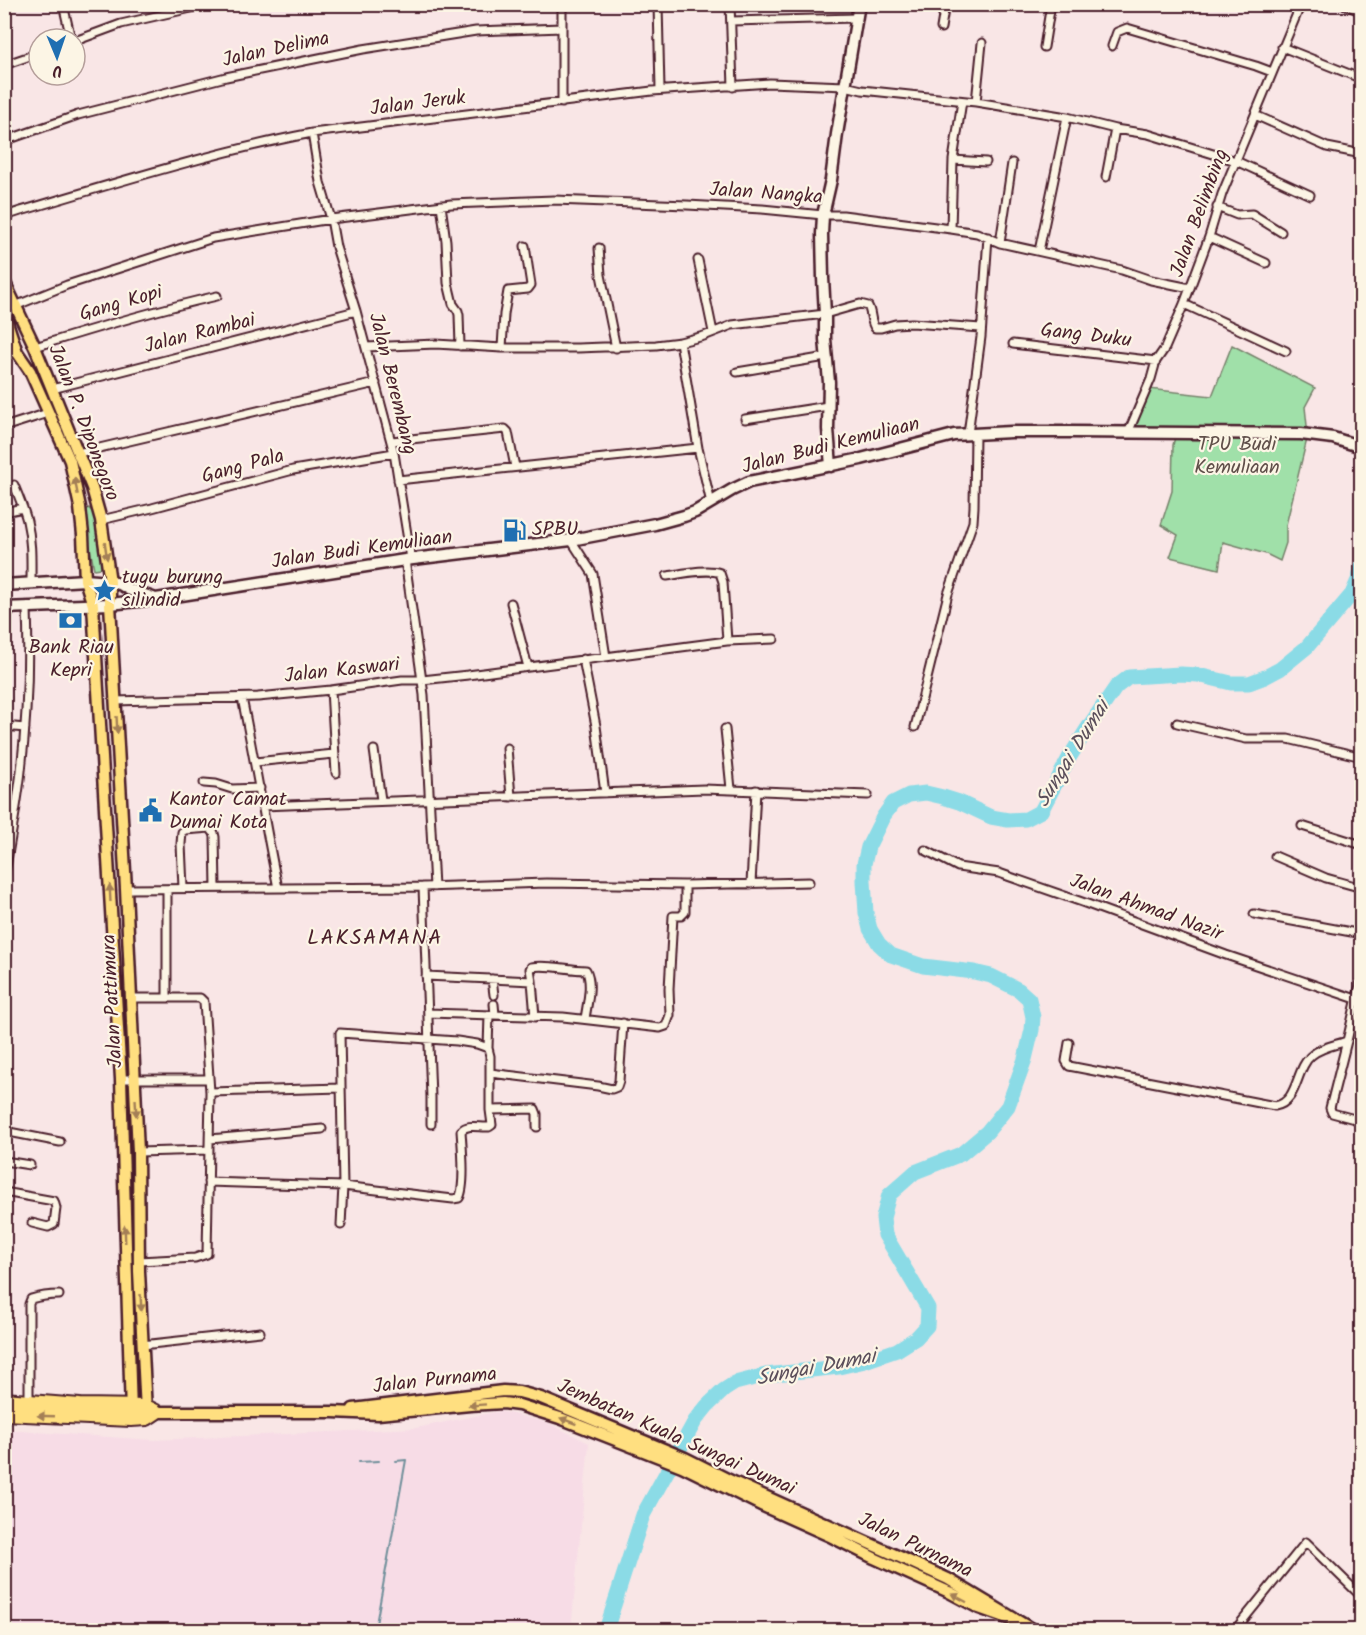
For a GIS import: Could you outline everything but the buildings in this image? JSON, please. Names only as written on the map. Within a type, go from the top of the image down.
[{"type":"highway","points":[[4,1400],[131,1413]]},
{"type":"highway","points":[[4,1413],[150,1412]]},
{"type":"main road","name":"Jalan P. Diponegoro","points":[[4,281],[35,347],[90,482],[101,520],[110,582]]},
{"type":"main road","name":"Jalan Pattimura","points":[[4,313],[17,352],[30,370],[70,460],[80,507],[85,580],[93,605],[121,1079],[131,1413]]},
{"type":"main road","name":"Jalan Pattimura","points":[[110,582],[138,1152],[142,1345],[150,1412]]},
{"type":"main road","name":"Jalan Purnama","points":[[333,1412],[503,1391],[519,1392],[541,1398]]},
{"type":"main road","name":"Jembatan Kuala Sungai Dumai","points":[[541,1398],[685,1458],[796,1516]]},
{"type":"main road","name":"Jalan Purnama","points":[[150,1412],[386,1414],[503,1403],[535,1410]]},
{"type":"main road","name":"Jembatan Kuala Sungai Dumai","points":[[535,1410],[682,1466],[796,1516]]},
{"type":"main road","name":"Jalan Purnama","points":[[796,1516],[877,1545],[948,1580],[1033,1630]]},
{"type":"street","points":[[63,4],[68,27]]},
{"type":"street","points":[[87,37],[121,24],[209,4]]},
{"type":"street","points":[[562,4],[562,103]]},
{"type":"street","points":[[658,4],[660,90]]},
{"type":"street","points":[[730,4],[733,87]]},
{"type":"street","points":[[831,466],[822,253],[824,215],[858,4]]},
{"type":"street","points":[[941,28],[945,4]]},
{"type":"street","points":[[1044,47],[1051,4]]},
{"type":"street","name":"Jalan Belimbing","points":[[1128,432],[1151,379],[1156,361],[1165,348],[1184,304],[1209,237],[1217,207],[1301,4]]},
{"type":"street","points":[[1343,4],[1362,12]]},
{"type":"street","points":[[731,21],[856,18]]},
{"type":"street","name":"Jalan Delima","points":[[4,141],[78,115],[226,77],[363,49],[476,31],[562,28]]},
{"type":"street","points":[[1112,46],[1117,32],[1127,28],[1272,72]]},
{"type":"street","points":[[976,102],[982,43]]},
{"type":"street","points":[[1282,47],[1362,79]]},
{"type":"street","points":[[4,65],[27,57]]},
{"type":"street","name":"Jalan Jeruk","points":[[4,216],[139,176],[269,141],[312,133],[660,90],[770,83],[845,86],[862,90],[976,102],[1067,117],[1115,129],[1148,134],[1236,160],[1310,195]]},
{"type":"street","points":[[951,229],[953,160],[962,101]]},
{"type":"street","points":[[1255,115],[1327,147],[1362,154]]},
{"type":"street","points":[[1039,251],[1067,117]]},
{"type":"street","points":[[1106,177],[1115,129]]},
{"type":"street","name":"Jalan Berembang","points":[[312,133],[320,182],[331,219],[336,247],[356,311],[394,453],[422,680],[434,887]]},
{"type":"street","points":[[953,160],[986,162]]},
{"type":"street","points":[[1000,243],[1012,163]]},
{"type":"street","name":"Jalan Nangka","points":[[15,306],[67,285],[213,238],[331,219],[441,205],[554,200],[762,209],[843,215],[951,229],[977,233],[1000,243],[1122,270],[1190,288]]},
{"type":"street","points":[[441,205],[448,283],[453,304],[458,311],[460,346]]},
{"type":"street","points":[[1217,207],[1237,215],[1252,214],[1281,232]]},
{"type":"street","points":[[915,727],[948,594],[973,522],[971,434],[988,237]]},
{"type":"street","points":[[1209,237],[1266,263]]},
{"type":"street","points":[[502,348],[508,291],[528,289],[531,285],[525,246]]},
{"type":"street","points":[[598,248],[601,275],[616,348]]},
{"type":"street","points":[[698,260],[713,332]]},
{"type":"street","name":"Gang Kopi","points":[[35,347],[102,326],[217,296]]},
{"type":"street","points":[[366,347],[436,344],[502,348],[616,348],[680,342],[732,325],[825,314],[860,304],[869,309],[875,328],[912,323],[981,328]]},
{"type":"street","points":[[1184,304],[1286,351]]},
{"type":"street","name":"Jalan Rambai","points":[[52,389],[356,311]]},
{"type":"street","points":[[680,342],[698,448],[711,503]]},
{"type":"street","name":"Gang Duku","points":[[1013,344],[1156,361]]},
{"type":"street","points":[[4,355],[17,352]]},
{"type":"street","points":[[737,372],[826,357]]},
{"type":"street","points":[[78,453],[376,383]]},
{"type":"street","points":[[745,419],[828,406]]},
{"type":"street","points":[[4,427],[48,413]]},
{"type":"street","points":[[392,441],[505,429],[508,432],[515,467]]},
{"type":"street","name":"Jalan Budi Kemuliaan","points":[[4,608],[110,604],[156,599],[408,559],[571,540],[674,519],[695,512],[749,482],[831,466],[939,438],[971,434],[1128,432],[1301,434],[1334,438],[1362,447]]},
{"type":"street","points":[[398,480],[698,448]]},
{"type":"street","name":"Gang Pala","points":[[101,520],[293,470],[394,453]]},
{"type":"street","points":[[14,485],[27,519],[31,544],[31,583]]},
{"type":"street","points":[[4,512],[23,508]]},
{"type":"street","points":[[571,540],[593,574],[606,657]]},
{"type":"street","points":[[667,576],[716,571],[720,573],[723,582],[727,641]]},
{"type":"street","name":"Jalan Budi Kemuliaan","points":[[4,585],[85,580],[110,582],[156,599]]},
{"type":"street","points":[[511,603],[528,667]]},
{"type":"street","points":[[4,881],[21,771],[25,728],[29,655],[27,608]]},
{"type":"street","name":"Jalan Kaswari","points":[[115,701],[242,698],[331,690],[727,641],[774,639]]},
{"type":"street","points":[[583,659],[596,726],[605,793]]},
{"type":"street","points":[[331,690],[336,773]]},
{"type":"street","points":[[242,698],[278,888]]},
{"type":"street","points":[[1177,723],[1245,739],[1278,737],[1362,757]]},
{"type":"street","points":[[4,726],[25,728]]},
{"type":"street","points":[[725,729],[731,789]]},
{"type":"street","points":[[507,748],[511,797]]},
{"type":"street","points":[[374,750],[381,800]]},
{"type":"street","points":[[255,762],[334,754]]},
{"type":"street","points":[[204,783],[232,789],[260,788]]},
{"type":"street","points":[[262,806],[704,789],[868,795]]},
{"type":"street","points":[[751,884],[756,790]]},
{"type":"street","points":[[1302,826],[1362,845]]},
{"type":"street","points":[[183,888],[182,832],[210,828],[215,837],[216,888]]},
{"type":"street","name":"Jalan Ahmad Nazir","points":[[925,850],[958,867],[999,873],[1226,955],[1359,1000]]},
{"type":"street","points":[[1275,856],[1326,878],[1362,888]]},
{"type":"street","points":[[126,889],[809,882]]},
{"type":"street","points":[[428,1013],[585,1019],[660,1028],[668,1024],[670,1015],[671,924],[673,916],[681,916],[685,912],[685,885]]},
{"type":"street","points":[[423,887],[431,1124]]},
{"type":"street","points":[[167,889],[167,998]]},
{"type":"street","points":[[1254,914],[1362,933]]},
{"type":"street","points":[[535,1017],[530,969],[534,966],[586,970],[589,980],[585,1019]]},
{"type":"street","points":[[426,976],[532,981]]},
{"type":"street","points":[[492,979],[494,996]]},
{"type":"street","points":[[1361,979],[1359,1000],[1330,1108],[1332,1113],[1362,1121]]},
{"type":"street","points":[[131,998],[200,998],[204,1002],[210,1092],[207,1254],[195,1258],[139,1261]]},
{"type":"street","points":[[208,1182],[343,1186],[459,1198],[462,1189],[461,1131],[468,1126],[489,1127],[492,1125],[488,1048],[494,1004]]},
{"type":"street","points":[[490,1073],[612,1089],[617,1087],[619,1081],[624,1023]]},
{"type":"street","points":[[341,1226],[343,1186],[340,1033],[457,1041],[488,1048]]},
{"type":"street","points":[[1069,1043],[1066,1060],[1069,1066],[1275,1106],[1281,1105],[1289,1098],[1311,1055],[1347,1041]]},
{"type":"street","points":[[121,1079],[209,1079]]},
{"type":"street","points":[[210,1092],[341,1088]]},
{"type":"street","points":[[490,1110],[535,1109],[537,1126]]},
{"type":"street","points":[[210,1139],[322,1129]]},
{"type":"street","points":[[4,1131],[60,1142]]},
{"type":"street","points":[[138,1152],[209,1150]]},
{"type":"street","points":[[4,1161],[30,1165]]},
{"type":"street","points":[[4,1192],[54,1201],[56,1221],[52,1226],[32,1223]]},
{"type":"street","points":[[29,1402],[29,1304],[35,1297],[59,1295]]},
{"type":"street","points":[[142,1345],[260,1332]]},
{"type":"street","points":[[1235,1630],[1306,1542],[1362,1597]]},
{"type":"shaded area","points":[[500,1411],[546,1422],[589,1443],[571,1630],[5,1630],[5,1430],[154,1440],[416,1428]]},
{"type":"green space","name":"TPU Budi Kemuliaan","points":[[1232,345],[1315,388],[1305,407],[1308,435],[1286,525],[1286,543],[1280,561],[1266,554],[1223,542],[1219,569],[1170,557],[1178,535],[1161,525],[1172,491],[1173,445],[1176,433],[1133,432],[1149,389],[1212,396]]},
{"type":"green space","points":[[89,508],[95,515],[108,567],[94,569],[84,511]]},
{"type":"waterway","name":"Sungai Dumai","points":[[606,1630],[643,1515],[695,1421],[707,1406],[735,1383],[766,1375],[839,1367],[897,1350],[916,1338],[927,1326],[928,1308],[885,1235],[883,1218],[889,1195],[915,1172],[961,1154],[987,1132],[1008,1106],[1025,1059],[1033,1017],[1029,999],[1019,990],[991,976],[923,966],[891,955],[879,944],[870,929],[866,913],[864,864],[868,847],[883,817],[893,803],[909,795],[926,793],[959,802],[991,817],[1008,820],[1026,819],[1041,811],[1087,729],[1116,687],[1129,677],[1181,674],[1198,675],[1231,683],[1249,683],[1265,677],[1280,669],[1307,647],[1352,594],[1362,566]]},
{"type":"waterway","points":[[392,1630],[376,1624],[406,1460],[396,1461]]},
{"type":"waterway","points":[[359,1462],[379,1461]]},
{"type":"place","name":"SPBU","points":[[514,530]]},
{"type":"place","name":"tugu burung silindid","points":[[104,590]]},
{"type":"place","name":"Bank Riau Kepri","points":[[71,620]]},
{"type":"place","name":"Kantor Camat Dumai Kota","points":[[151,811]]},
{"type":"district","name":"LAKSAMANA","points":[[375,938]]}]
